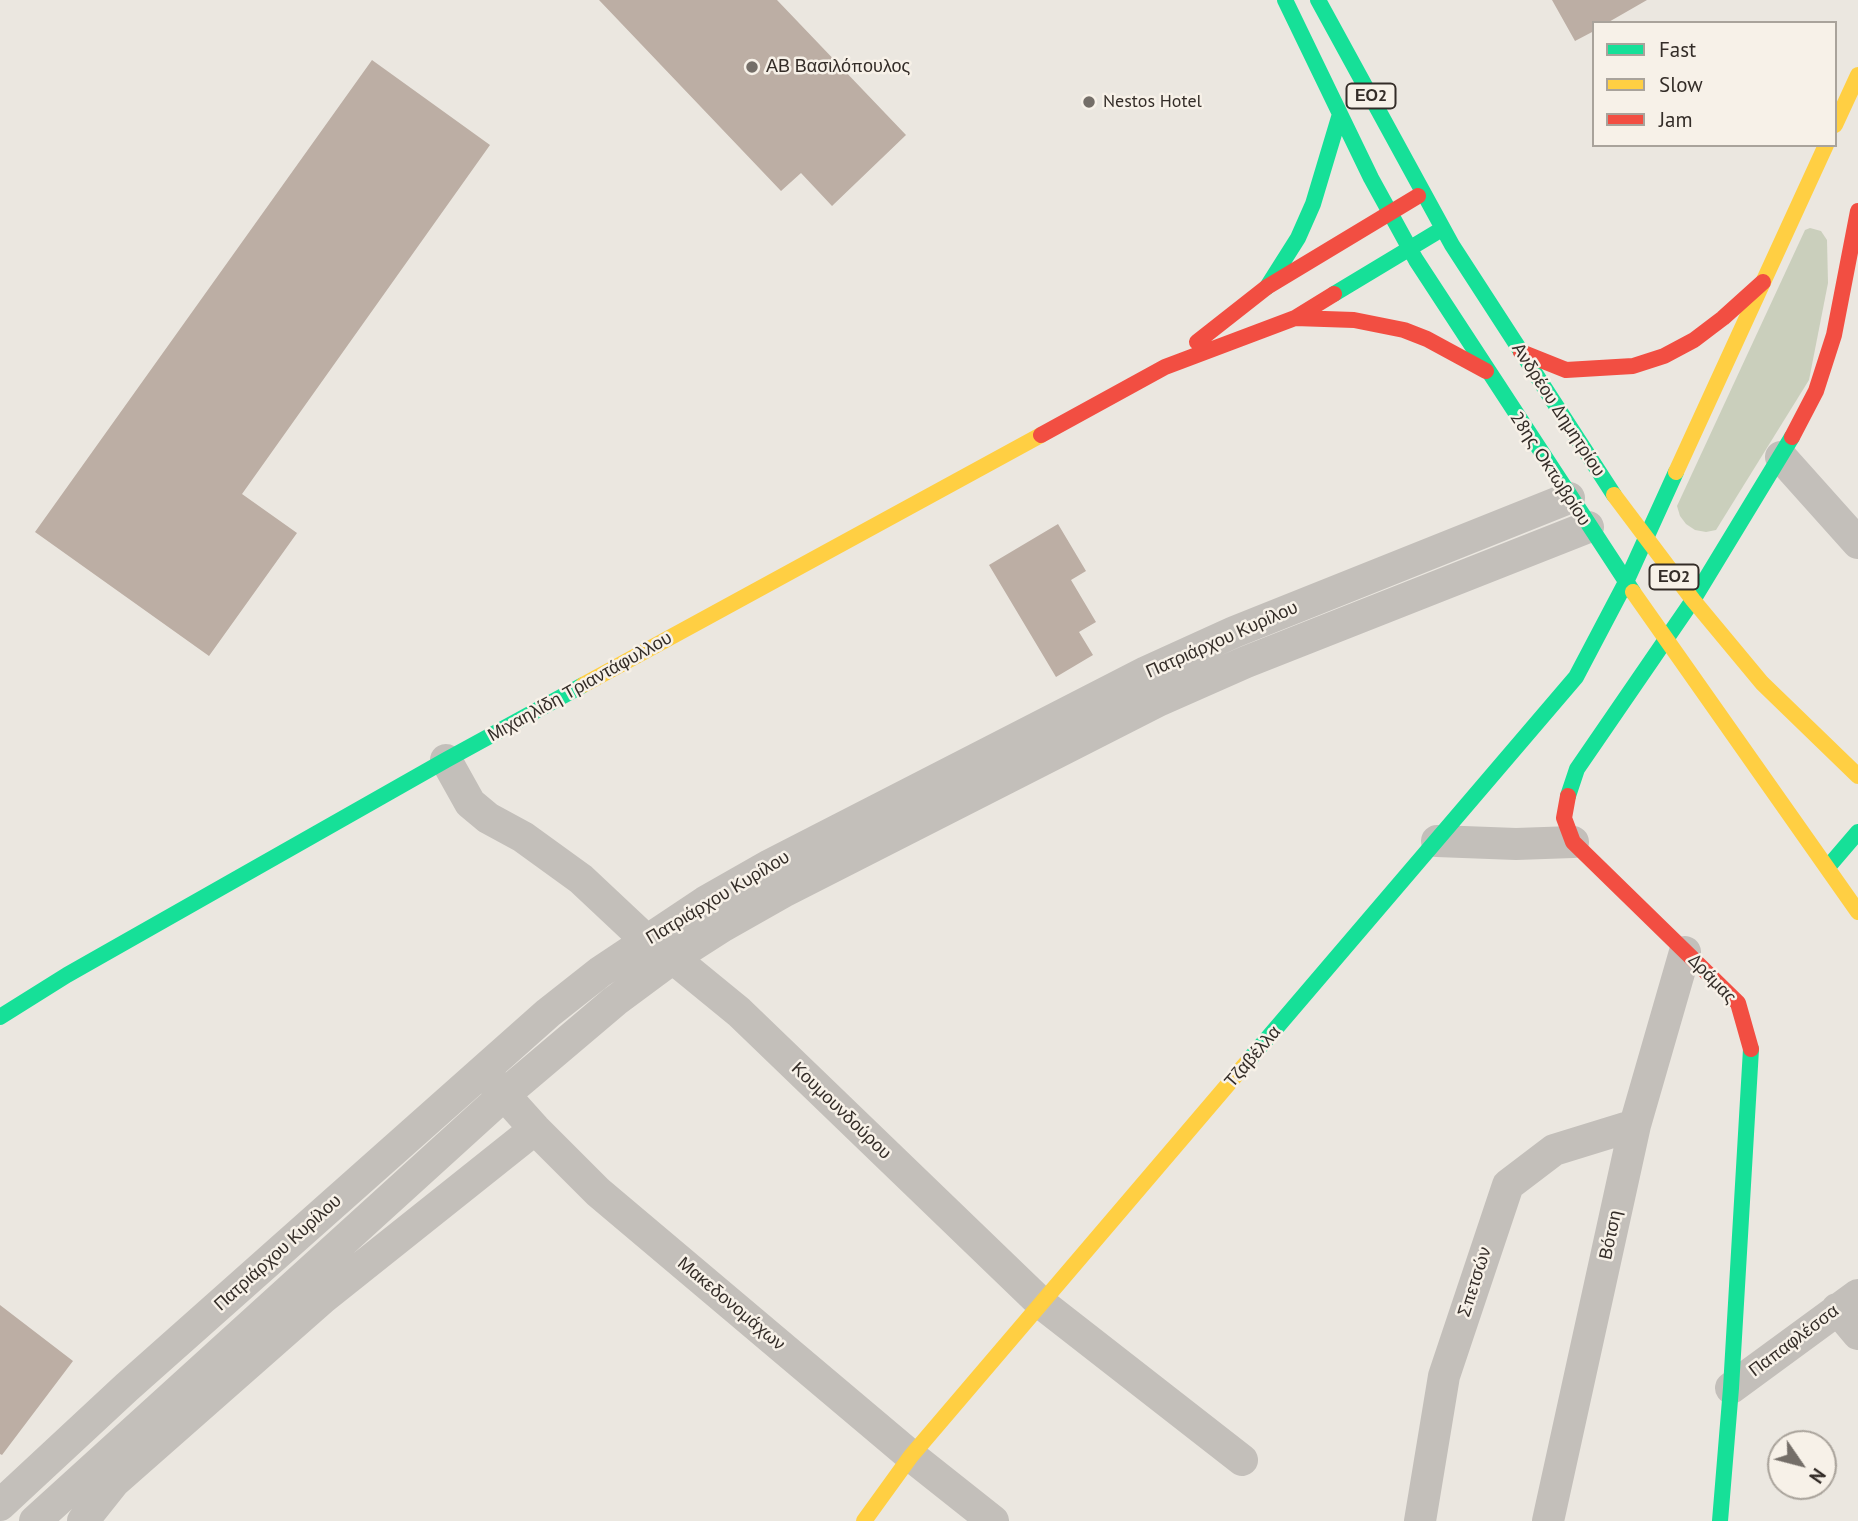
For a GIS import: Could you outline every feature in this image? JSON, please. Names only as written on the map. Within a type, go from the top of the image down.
[{"type":"street","name":"28ης Οκτωβρίου","points":[[1284,0],[1409,248],[1588,527],[1858,912]]},
{"type":"street","name":"Ανδρέου Δημητρίου","points":[[1318,0],[1443,228],[1606,484],[1693,600],[1762,682],[1858,776]]},
{"type":"street","points":[[1837,121],[1858,75]]},
{"type":"street","points":[[1267,287],[1298,238],[1313,204],[1340,114]]},
{"type":"street","name":"Τζαβέλλα","points":[[864,1521],[911,1456],[1576,677],[1626,582],[1825,147]]},
{"type":"street","name":"Μιχαηλίδη Τριαντάφυλλου","points":[[1165,367],[1267,287],[1423,193]]},
{"type":"street","points":[[1437,841],[1516,844],[1573,842],[1564,818],[1577,769],[1693,600],[1781,457],[1816,391],[1853,261],[1858,211]]},
{"type":"street","name":"Μιχαηλίδη Τριαντάφυλλου","points":[[0,1017],[67,975],[446,760],[1165,367],[1295,318],[1443,228]]},
{"type":"street","points":[[1521,352],[1566,370],[1633,366],[1664,356],[1694,341],[1763,282]]},
{"type":"street","points":[[1295,318],[1354,320],[1404,330],[1427,339],[1488,372]]},
{"type":"street","points":[[1781,457],[1858,542]]},
{"type":"street","name":"Πατριάρχου Κυρίλου","points":[[35,1521],[504,1095],[615,1001],[673,958],[1146,672],[1234,632],[1569,498]]},
{"type":"street","name":"Πατριάρχου Κυρίλου","points":[[0,1505],[127,1387],[548,1013],[600,972],[705,902],[770,865],[1246,662],[1588,527]]},
{"type":"street","points":[[1234,632],[1246,662]]},
{"type":"street","name":"Κουμουνδούρου","points":[[446,760],[470,803],[488,818],[523,837],[581,879],[646,940],[673,958],[739,1012],[1042,1304],[1242,1460]]},
{"type":"street","points":[[1828,867],[1858,832]]},
{"type":"street","name":"Δράμας","points":[[1573,842],[1738,1003],[1752,1054],[1720,1521]]},
{"type":"street","name":"Βότση","points":[[1548,1521],[1635,1125],[1685,952]]},
{"type":"street","name":"Μακεδονομάχων","points":[[483,1071],[535,1129],[598,1192],[911,1456],[993,1521]]},
{"type":"street","name":"Σπετσών","points":[[1420,1521],[1444,1376],[1508,1185],[1554,1150],[1635,1125]]},
{"type":"street","points":[[83,1521],[114,1482],[323,1298],[535,1129]]},
{"type":"street","points":[[1848,1302],[1858,1334]]},
{"type":"street","name":"Παπαφλέσσα","points":[[1731,1388],[1848,1302]]},
{"type":"street","points":[[127,1387],[150,1415]]},
{"type":"green space","points":[[1810,228],[1821,231],[1827,240],[1828,283],[1809,380],[1716,530],[1695,530],[1680,516],[1677,506],[1805,230]]},
{"type":"building","name":"ΑΒ Βασιλόπουλος","points":[[599,0],[777,0],[906,135],[832,206],[801,173],[781,191]]},
{"type":"building","points":[[1552,0],[1647,0],[1610,21],[1592,21],[1592,32],[1575,41]]},
{"type":"building","points":[[372,60],[490,145],[242,494],[297,533],[209,656],[35,532]]},
{"type":"building","points":[[1058,524],[1086,571],[1071,580],[1096,622],[1079,632],[1093,655],[1056,677],[989,565]]},
{"type":"building","points":[[0,1305],[73,1361],[2,1455],[0,1454]]},
{"type":"traffic: fast","points":[[1285,0],[1371,178],[1416,260],[1633,592]]},
{"type":"traffic: fast","points":[[1318,0],[1452,245],[1614,495]]},
{"type":"traffic: fast","points":[[1267,287],[1298,238],[1313,204],[1340,114]]},
{"type":"traffic: fast","points":[[1334,294],[1437,232]]},
{"type":"traffic: fast","points":[[1568,796],[1577,769],[1693,600],[1792,437]]},
{"type":"traffic: fast","points":[[1248,1061],[1576,677],[1626,582],[1676,472]]},
{"type":"traffic: fast","points":[[0,1017],[67,975],[583,685]]},
{"type":"traffic: fast","points":[[1828,867],[1858,832]]},
{"type":"traffic: fast","points":[[1720,1521],[1731,1388],[1751,1049]]},
{"type":"traffic: slow","points":[[1837,121],[1858,75]]},
{"type":"traffic: slow","points":[[1676,472],[1825,147]]},
{"type":"traffic: slow","points":[[583,685],[1041,435]]},
{"type":"traffic: slow","points":[[1614,495],[1693,600],[1762,683],[1858,776]]},
{"type":"traffic: slow","points":[[1633,592],[1858,912]]},
{"type":"traffic: slow","points":[[864,1521],[911,1456],[1248,1061]]},
{"type":"traffic: jam","points":[[1197,342],[1267,287],[1418,196]]},
{"type":"traffic: jam","points":[[1792,437],[1816,391],[1834,335],[1858,211]]},
{"type":"traffic: jam","points":[[1521,352],[1566,370],[1633,366],[1664,356],[1694,340],[1763,282]]},
{"type":"traffic: jam","points":[[1041,435],[1165,367],[1295,318],[1334,294]]},
{"type":"traffic: jam","points":[[1295,318],[1354,320],[1404,330],[1427,339],[1486,371]]},
{"type":"traffic: jam","points":[[1568,796],[1564,818],[1573,842],[1738,1003],[1751,1049]]},
{"type":"place","name":"ΑΒ Βασιλόπουλος","points":[[752,67]]},
{"type":"place","name":"Nestos Hotel","points":[[1089,102]]}]
